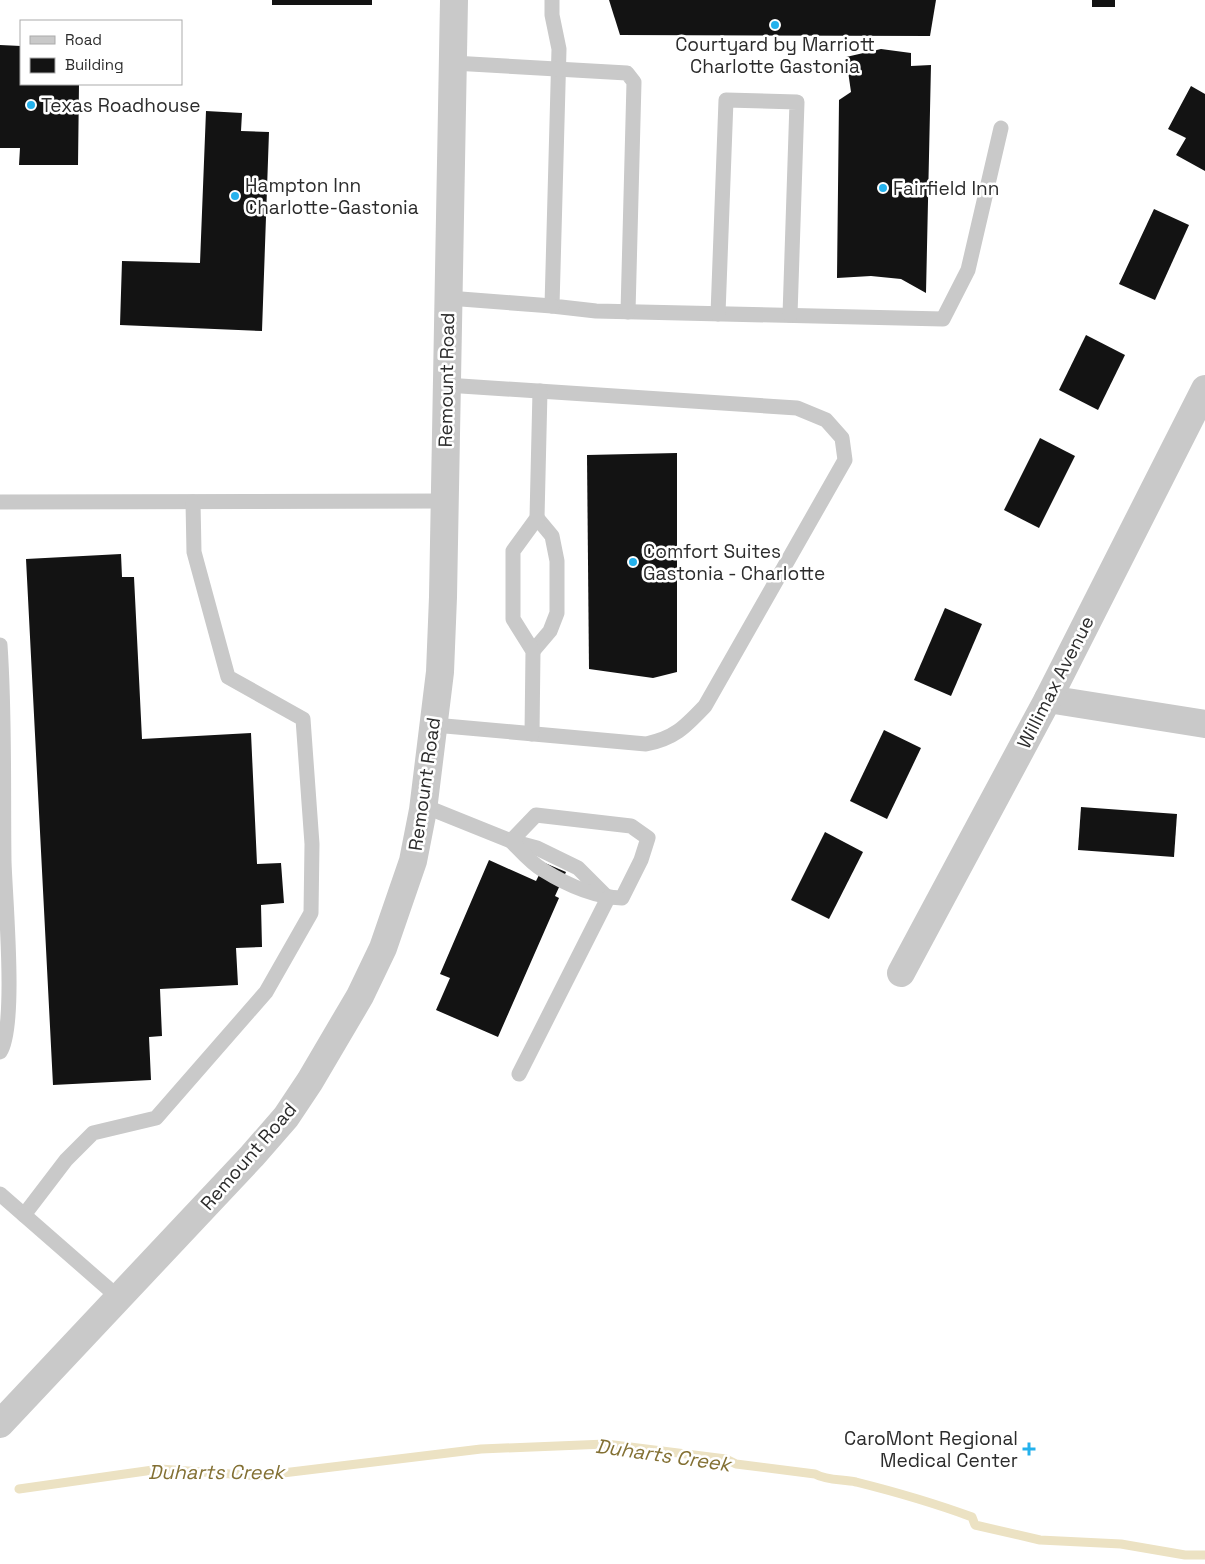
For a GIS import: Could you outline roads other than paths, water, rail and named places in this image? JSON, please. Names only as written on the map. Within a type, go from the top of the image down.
[{"type":"street","name":"Remount Road","points":[[0,1424],[252,1156],[286,1117],[310,1082],[360,996],[383,948],[413,861],[424,806],[440,672],[454,0]]},
{"type":"street","name":"Willimax Avenue","points":[[900,973],[1048,699],[1205,389]]},
{"type":"street","points":[[1048,699],[1205,724]]},
{"type":"lane","points":[[552,0],[552,14],[559,49],[552,306]]},
{"type":"lane","points":[[453,63],[627,73],[634,82],[628,312]]},
{"type":"lane","points":[[718,314],[726,100],[797,102],[790,315]]},
{"type":"lane","points":[[448,298],[596,311],[943,319],[968,270],[1001,128]]},
{"type":"lane","points":[[434,725],[646,744],[661,741],[682,731],[705,706],[845,460],[842,438],[826,420],[797,408],[446,385]]},
{"type":"lane","points":[[532,734],[533,651],[513,619],[513,551],[537,518],[540,391]]},
{"type":"lane","points":[[0,502],[444,501]]},
{"type":"lane","points":[[24,1215],[66,1160],[93,1133],[156,1118],[266,992],[311,913],[312,844],[303,720],[228,677],[194,552],[193,502]]},
{"type":"lane","points":[[533,651],[550,632],[557,613],[557,561],[552,536],[537,518]]},
{"type":"lane","points":[[0,645],[5,886],[9,971],[7,1032],[0,1052]]},
{"type":"lane","points":[[424,806],[512,841],[542,870],[583,891],[608,898],[622,898],[648,838],[630,826],[536,815],[512,841]]},
{"type":"lane","points":[[519,1074],[608,898]]},
{"type":"lane","points":[[0,1194],[119,1298]]},
{"type":"waterway","name":"Duharts Creek","points":[[19,1489],[160,1469],[258,1476],[481,1449],[606,1444],[726,1459],[736,1464],[815,1474],[830,1479],[856,1482],[915,1498],[972,1517],[975,1525],[1040,1540],[1121,1544],[1185,1555],[1205,1555]]},
{"type":"place","name":"Courtyard by Marriott Charlotte Gastonia","points":[[775,25]]},
{"type":"place","name":"Texas Roadhouse","points":[[31,105]]},
{"type":"place","name":"Fairfield Inn","points":[[883,188]]},
{"type":"place","name":"Hampton Inn Charlotte-Gastonia","points":[[235,196]]},
{"type":"place","name":"Comfort Suites Gastonia - Charlotte","points":[[633,562]]},
{"type":"place","name":"CaroMont Regional Medical Center","points":[[1029,1449]]}]
